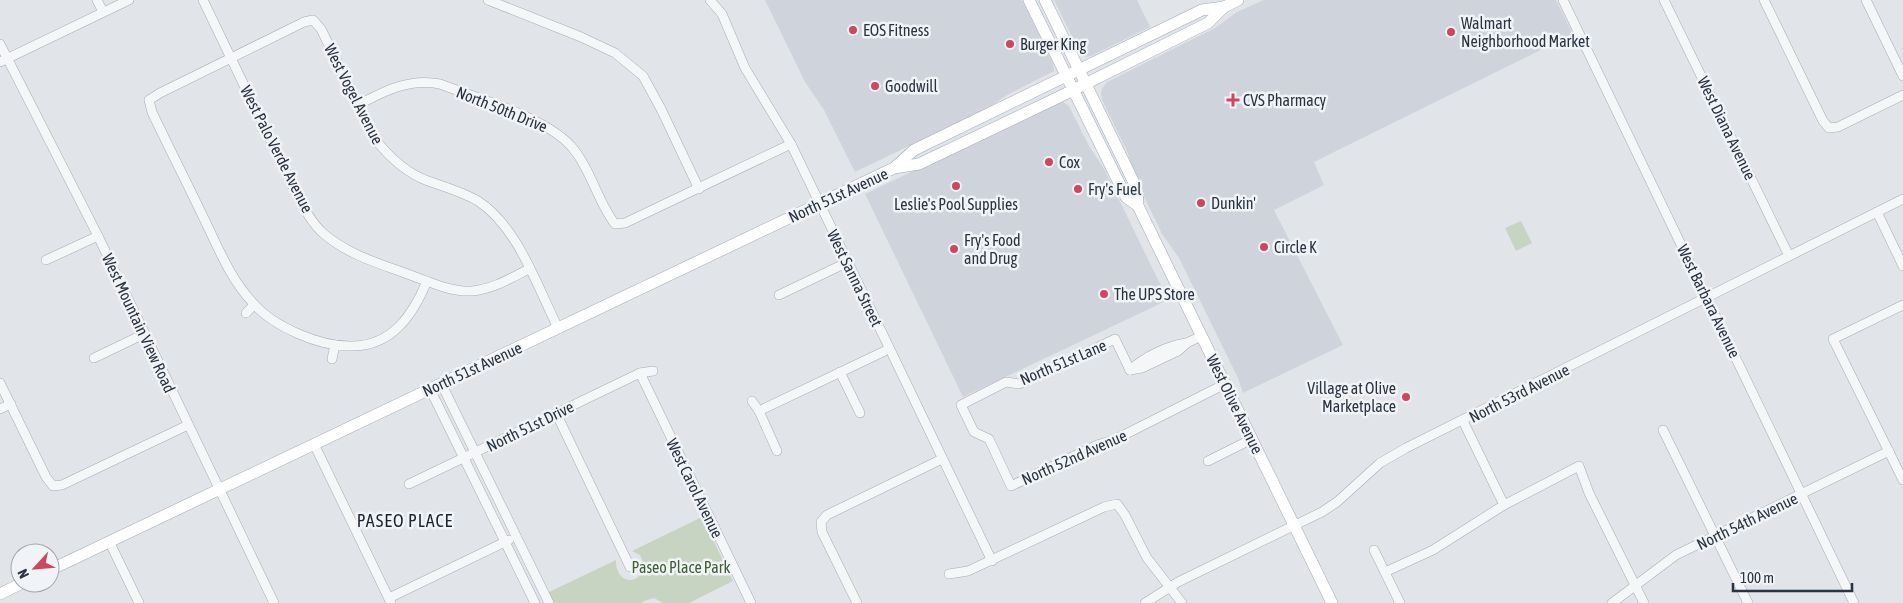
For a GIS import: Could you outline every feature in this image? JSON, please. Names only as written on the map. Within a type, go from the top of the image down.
[{"type":"main road","name":"West Olive Avenue","points":[[1029,0],[1126,197],[1138,206]]},
{"type":"main road","name":"West Olive Avenue","points":[[1045,0],[1137,189],[1138,206],[1332,603]]},
{"type":"main road","name":"North 51st Avenue","points":[[894,168],[919,164],[1086,84],[1208,23],[1224,7],[1238,0]]},
{"type":"main road","name":"North 51st Avenue","points":[[60,565],[820,204],[894,168],[914,150],[1202,10],[1224,7]]},
{"type":"street","points":[[97,0],[103,12]]},
{"type":"street","points":[[3,60],[129,0]]},
{"type":"street","name":"West Palo Verde Avenue","points":[[203,0],[306,212],[322,232],[348,251],[427,281]]},
{"type":"street","points":[[488,0],[582,37],[615,53],[643,76],[699,189]]},
{"type":"street","name":"West Sanna Street","points":[[710,0],[722,14],[745,68],[790,144],[992,561]]},
{"type":"street","name":"West Barbara Avenue","points":[[1563,0],[1854,603]]},
{"type":"street","name":"West Diana Avenue","points":[[1664,0],[1789,256]]},
{"type":"street","points":[[1764,0],[1823,121],[1829,128],[1838,126],[1903,94]]},
{"type":"street","points":[[1866,0],[1903,76]]},
{"type":"street","name":"West Vogel Avenue","points":[[232,59],[304,22],[313,20],[321,29],[375,139],[385,152],[399,165],[419,177],[477,201],[500,219],[509,231],[530,270],[558,328]]},
{"type":"street","name":"West Mountain View Road","points":[[0,44],[3,60],[98,236],[274,603]]},
{"type":"street","points":[[232,59],[148,100],[152,112],[230,270],[254,305],[282,326],[304,336],[335,345],[358,346],[369,344],[390,334],[402,325],[414,310],[427,281],[449,289],[472,291],[498,284],[530,270]]},
{"type":"street","name":"North 50th Drive","points":[[358,105],[399,86],[428,82],[440,84],[540,123],[556,133],[575,150],[587,170],[608,215],[615,224],[625,223],[790,144]]},
{"type":"street","name":"North 53rd Avenue","points":[[1145,603],[1168,587],[1322,512],[1337,502],[1380,463],[1903,199]]},
{"type":"street","points":[[1877,212],[1903,266]]},
{"type":"street","points":[[46,260],[98,236]]},
{"type":"street","points":[[779,295],[848,262]]},
{"type":"street","points":[[246,313],[254,305]]},
{"type":"street","points":[[1903,305],[1833,339],[1903,480]]},
{"type":"street","points":[[94,358],[144,334]]},
{"type":"street","name":"North 51st Lane","points":[[961,405],[1006,382],[1019,384],[1115,339],[1130,370],[1142,368],[1178,351],[1187,343],[1201,336]]},
{"type":"street","points":[[332,359],[335,345]]},
{"type":"street","points":[[759,411],[889,349]]},
{"type":"street","name":"North 51st Drive","points":[[408,484],[640,373],[653,372]]},
{"type":"street","points":[[840,372],[860,413]]},
{"type":"street","name":"West Carol Avenue","points":[[640,373],[751,603]]},
{"type":"street","points":[[0,383],[46,477],[53,486],[62,485],[188,425]]},
{"type":"street","points":[[441,384],[549,603]]},
{"type":"street","name":"North 52nd Avenue","points":[[961,405],[974,432],[989,439],[1011,486],[1097,445],[1114,440],[1225,384]]},
{"type":"street","points":[[430,389],[535,603]]},
{"type":"street","points":[[752,401],[759,411],[777,451]]},
{"type":"street","points":[[0,409],[11,404]]},
{"type":"street","points":[[556,413],[630,567]]},
{"type":"street","points":[[1462,421],[1504,505]]},
{"type":"street","points":[[1663,430],[1748,603]]},
{"type":"street","points":[[1208,461],[1252,439]]},
{"type":"street","points":[[314,444],[390,601],[516,537]]},
{"type":"street","name":"North 54th Avenue","points":[[1612,603],[1676,555],[1889,451]]},
{"type":"street","points":[[857,603],[822,532],[821,522],[827,515],[942,459]]},
{"type":"street","points":[[1385,572],[1433,550],[1504,505],[1578,466],[1589,493],[1644,603]]},
{"type":"street","points":[[949,574],[968,571],[1104,507],[1117,504],[1125,515],[1147,558],[1182,603]]},
{"type":"street","points":[[109,541],[139,603]]},
{"type":"street","points":[[1374,550],[1400,603]]},
{"type":"shaded area","points":[[765,0],[1022,0],[1053,63],[1054,71],[1007,95],[990,107],[855,172],[824,110],[805,82]]},
{"type":"shaded area","points":[[1054,0],[1137,0],[1150,27],[1091,56],[1084,57],[1081,55]]},
{"type":"shaded area","points":[[1264,0],[1556,0],[1573,34],[1314,162],[1324,185],[1274,210],[1343,345],[1243,393],[1238,378],[1179,258],[1162,234],[1137,182],[1127,151],[1102,100],[1101,93],[1102,88],[1107,82],[1215,28],[1237,12]]},
{"type":"shaded area","points":[[1057,102],[1063,102],[1069,106],[1089,146],[1103,167],[1168,300],[963,397],[865,194]]},
{"type":"green space","points":[[1521,221],[1532,243],[1516,251],[1505,228]]},
{"type":"green space","name":"Paseo Place Park","points":[[702,517],[733,581],[689,603],[663,603],[654,598],[642,603],[552,603],[547,593],[616,560],[619,573],[623,577],[627,580],[637,578],[645,567],[640,555],[632,551]]},
{"type":"place","name":"EOS Fitness","points":[[853,30]]},
{"type":"place","name":"Walmart Neighborhood Market","points":[[1451,32]]},
{"type":"place","name":"Burger King","points":[[1010,44]]},
{"type":"place","name":"Goodwill","points":[[875,86]]},
{"type":"place","name":"CVS Pharmacy","points":[[1233,100]]},
{"type":"place","name":"Cox","points":[[1049,162]]},
{"type":"place","name":"Leslie's Pool Supplies","points":[[956,186]]},
{"type":"place","name":"Fry's Fuel","points":[[1078,189]]},
{"type":"place","name":"Dunkin'","points":[[1201,203]]},
{"type":"place","name":"Circle K","points":[[1264,247]]},
{"type":"place","name":"Fry's Food and Drug","points":[[954,249]]},
{"type":"place","name":"The UPS Store","points":[[1104,294]]},
{"type":"place","name":"Village at Olive Marketplace","points":[[1406,397]]},
{"type":"district","name":"PASEO PLACE","points":[[405,520]]}]
